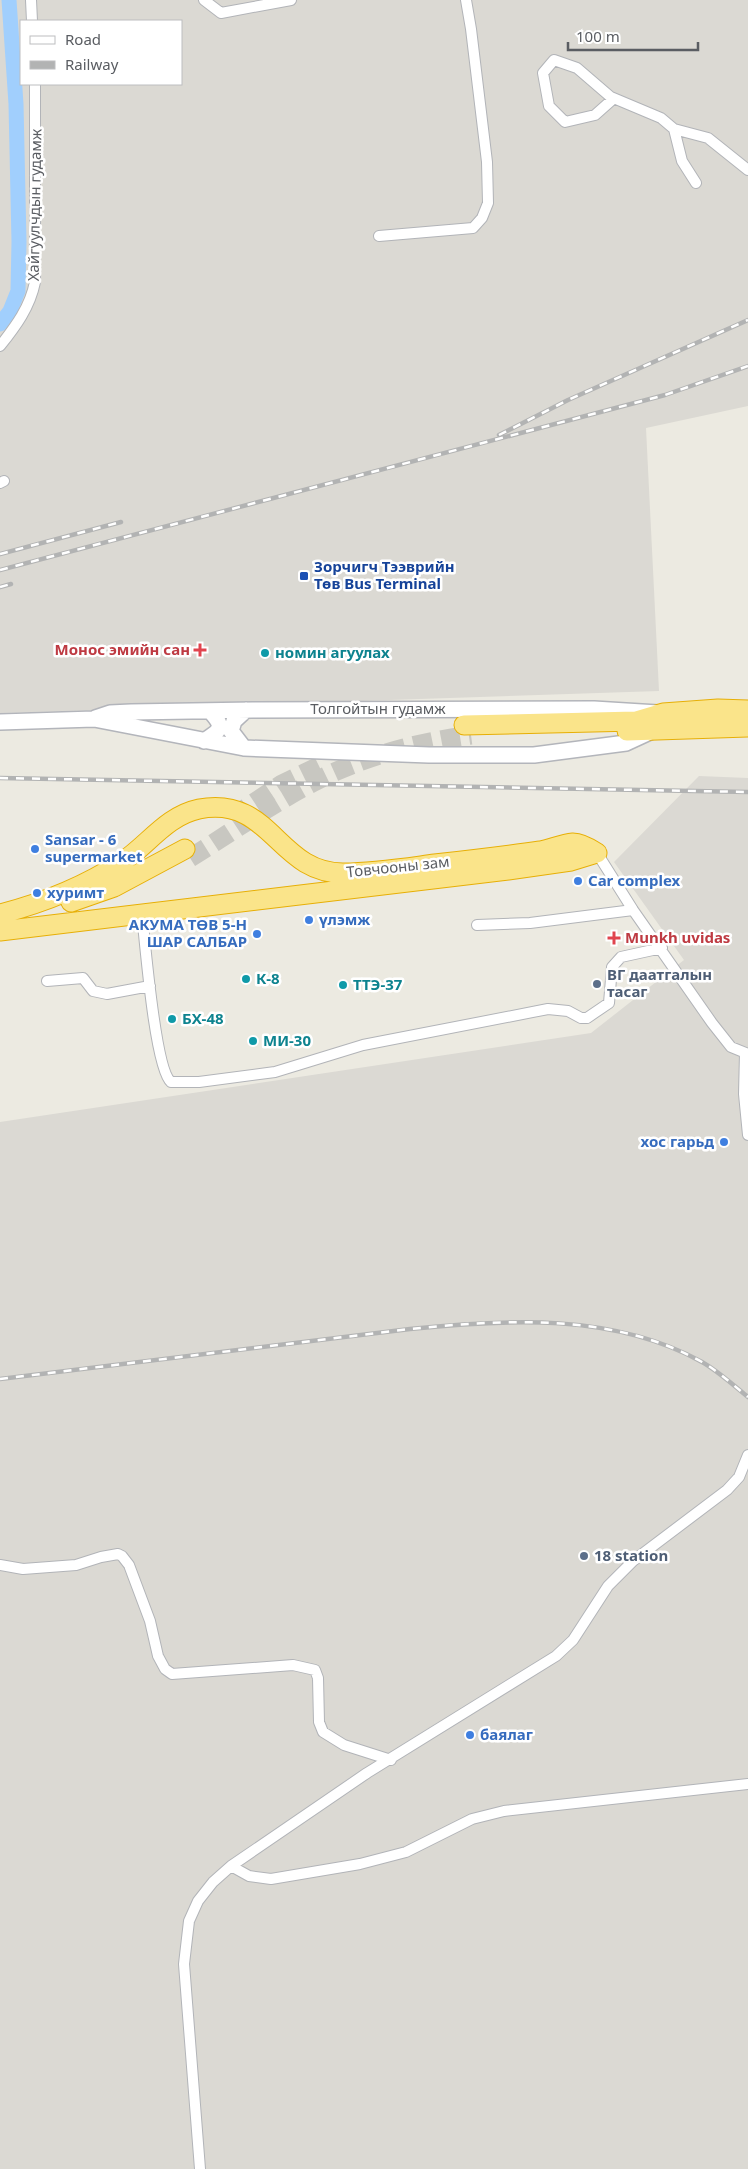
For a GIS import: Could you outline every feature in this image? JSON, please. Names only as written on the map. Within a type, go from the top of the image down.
[{"type":"highway","points":[[748,710],[686,711],[663,713],[636,721],[468,730],[652,731],[748,727]]},
{"type":"highway","name":"Товчооны зам","points":[[0,914],[22,908],[94,878],[128,858],[177,817],[208,808],[229,808],[250,816],[268,829],[298,860],[320,870],[334,873],[403,868],[541,851],[574,843],[597,853]]},
{"type":"highway","points":[[22,908],[31,910],[50,909],[105,890],[188,853],[132,890],[51,918],[41,926]]},
{"type":"highway","name":"Товчооны зам","points":[[0,931],[536,867],[583,859],[597,853]]},
{"type":"main road","name":"Толгойтын гудамж","points":[[94,719],[110,713],[210,710],[584,709],[663,713]]},
{"type":"main road","points":[[204,741],[217,732],[220,727],[219,720],[210,710]]},
{"type":"main road","points":[[244,748],[232,735],[231,726],[236,718],[246,710]]},
{"type":"main road","name":"Толгойтын гудамж","points":[[0,722],[94,719],[244,748],[308,752],[534,755],[626,743],[652,731]]},
{"type":"street","points":[[30,0],[32,20]]},
{"type":"street","points":[[204,0],[221,13],[291,0]]},
{"type":"street","points":[[379,236],[473,228],[482,218],[488,203],[488,162],[472,29],[466,0]]},
{"type":"street","points":[[611,97],[613,99],[595,115],[566,122],[549,106],[543,73],[554,60],[577,68],[611,97],[662,118],[674,129],[708,138],[748,170]]},
{"type":"street","name":"Хайгуулчдын гудамж","points":[[0,346],[18,324],[32,296],[35,282],[36,85]]},
{"type":"street","points":[[674,129],[682,161],[696,183]]},
{"type":"street","points":[[597,853],[633,910],[662,948],[716,1029],[731,1047],[746,1053],[744,1094],[748,1135]]},
{"type":"street","points":[[477,925],[530,923],[633,910]]},
{"type":"street","points":[[142,914],[160,1052],[166,1078],[171,1082],[200,1082],[275,1072],[363,1045],[548,1010],[568,1011],[581,1018],[588,1018],[609,1003],[612,967],[621,957],[662,948]]},
{"type":"street","points":[[47,981],[83,978],[93,990],[107,994],[150,986]]},
{"type":"street","points":[[200,2169],[185,1956],[189,1921],[198,1901],[213,1882],[231,1866],[367,1773],[391,1760],[556,1656],[573,1640],[608,1586],[634,1560],[728,1490],[739,1477],[748,1455]]},
{"type":"street","points":[[0,1565],[23,1569],[76,1565],[118,1554],[129,1565],[150,1620],[158,1656],[165,1669],[172,1674],[293,1665],[315,1670],[318,1678],[319,1722],[323,1732],[344,1745],[391,1760]]},
{"type":"street","points":[[231,1866],[244,1874],[260,1879],[283,1878],[395,1855],[422,1845],[472,1819],[504,1811],[748,1784]]},
{"type":"shaded area","points":[[0,0],[748,0],[748,406],[646,428],[659,691],[0,713]]},
{"type":"shaded area","points":[[699,776],[748,778],[748,2169],[0,2169],[0,1122],[591,1033],[684,960],[614,862]]},
{"type":"waterway","points":[[0,324],[10,311],[18,291],[19,242],[16,104],[9,0]]},
{"type":"tunnel","points":[[190,858],[285,798],[336,771],[393,751],[471,735]]},
{"type":"tunnel","points":[[231,818],[282,784],[319,766]]},
{"type":"railway","points":[[499,435],[568,400],[748,320]]},
{"type":"railway","points":[[0,570],[665,395],[748,366]]},
{"type":"railway","points":[[0,554],[121,522]]},
{"type":"railway","points":[[0,587],[11,584]]},
{"type":"railway","points":[[0,778],[748,792]]},
{"type":"railway","points":[[0,1379],[410,1329],[522,1322],[597,1327],[633,1335],[668,1346],[702,1362],[748,1397]]},
{"type":"place","name":"Зорчигч Тээврийн Төв Bus Terminal","points":[[304,576]]},
{"type":"place","name":"Монос эмийн сан","points":[[200,650]]},
{"type":"place","name":"номин агуулах","points":[[265,653]]},
{"type":"place","name":"Sansar - 6 supermarket","points":[[35,849]]},
{"type":"place","name":"Car complex","points":[[578,881]]},
{"type":"place","name":"хуримт","points":[[37,893]]},
{"type":"place","name":"үлэмж","points":[[309,920]]},
{"type":"place","name":"АКУМА ТӨВ 5-Н ШАР САЛБАР","points":[[257,934]]},
{"type":"place","name":"Munkh uvidas","points":[[614,938]]},
{"type":"place","name":"К-8","points":[[246,979]]},
{"type":"place","name":"ВГ даатгалын тасаг","points":[[597,984]]},
{"type":"place","name":"ТТЭ-37","points":[[343,985]]},
{"type":"place","name":"БХ-48","points":[[172,1019]]},
{"type":"place","name":"МИ-30","points":[[253,1041]]},
{"type":"place","name":"хос гарьд","points":[[724,1142]]},
{"type":"place","name":"18 station","points":[[584,1556]]},
{"type":"place","name":"баялаг","points":[[470,1735]]}]
